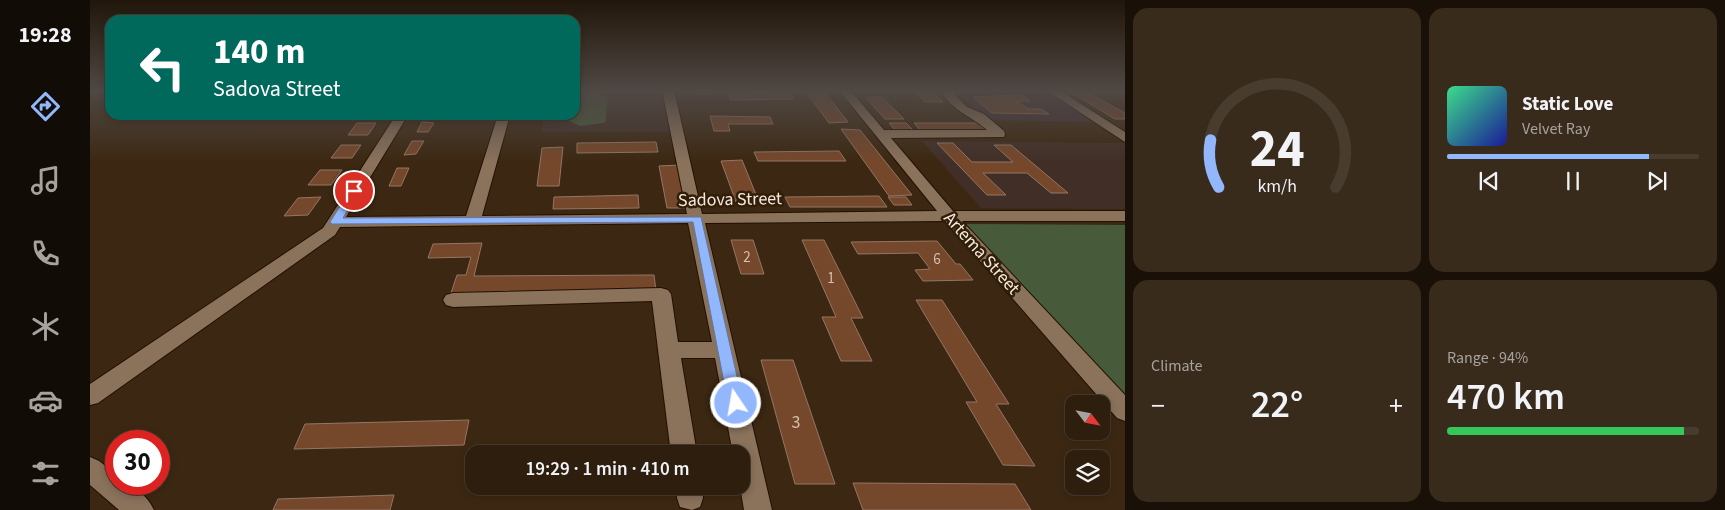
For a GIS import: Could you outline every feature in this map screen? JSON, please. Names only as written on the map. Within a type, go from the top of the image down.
[{"type":"street","points":[[673,114],[758,510]]},
{"type":"street","name":"Artema Street","points":[[863,114],[948,216],[1125,411]]},
{"type":"street","points":[[880,134],[999,134],[980,116],[974,114]]},
{"type":"street","points":[[1088,114],[1125,138]]},
{"type":"street","points":[[90,396],[329,230],[399,120]]},
{"type":"street","points":[[472,221],[502,120]]},
{"type":"street","points":[[1109,127],[1125,127]]},
{"type":"street","name":"Sadova Street","points":[[335,222],[1125,216]]},
{"type":"street","points":[[454,300],[661,294],[683,445]]},
{"type":"street","points":[[669,350],[724,350]]},
{"type":"street","points":[[90,469],[140,510]]},
{"type":"shaded area","points":[[580,114],[678,114],[682,132],[541,132],[544,120],[580,120]]},
{"type":"shaded area","points":[[981,114],[1084,114],[1097,122],[987,120]]},
{"type":"shaded area","points":[[922,141],[1125,143],[1125,209],[981,208]]},
{"type":"green space","points":[[580,114],[606,114],[606,121],[603,123],[580,126],[567,120],[580,120]]},
{"type":"green space","points":[[961,224],[1125,225],[1125,401]]},
{"type":"building","points":[[822,114],[842,114],[848,122],[829,123]]},
{"type":"building","points":[[880,114],[899,114],[904,119],[885,119]]},
{"type":"building","points":[[1106,114],[1125,114],[1125,119],[1115,119]]},
{"type":"building","points":[[710,116],[770,117],[773,124],[728,124],[730,131],[714,131]]},
{"type":"building","points":[[422,122],[434,123],[428,132],[417,132]]},
{"type":"building","points":[[357,123],[376,123],[368,135],[348,135]]},
{"type":"building","points":[[889,123],[906,123],[914,131],[896,131]]},
{"type":"building","points":[[914,123],[982,123],[992,132],[921,131]]},
{"type":"building","points":[[841,129],[860,130],[912,195],[889,196]]},
{"type":"building","points":[[412,141],[424,141],[416,154],[404,155]]},
{"type":"building","points":[[656,142],[658,152],[577,153],[577,143]]},
{"type":"building","points":[[937,143],[953,143],[972,162],[1013,162],[994,145],[1011,145],[1068,193],[1051,193],[1027,173],[983,173],[1006,195],[987,195]]},
{"type":"building","points":[[341,145],[361,145],[352,158],[331,158]]},
{"type":"building","points":[[563,147],[559,186],[537,186],[542,148]]},
{"type":"building","points":[[839,151],[846,161],[758,161],[754,152]]},
{"type":"building","points":[[742,160],[759,202],[736,202],[721,161]]},
{"type":"building","points":[[680,165],[690,208],[667,208],[659,166]]},
{"type":"building","points":[[397,168],[409,168],[401,186],[389,186]]},
{"type":"building","points":[[320,170],[342,170],[331,185],[308,185]]},
{"type":"building","points":[[638,195],[639,208],[553,209],[554,197]]},
{"type":"building","points":[[879,196],[887,207],[790,207],[785,197]]},
{"type":"building","points":[[321,197],[308,215],[284,216],[298,198]]},
{"type":"building","points":[[888,197],[906,197],[912,205],[894,205]]},
{"type":"building","points":[[731,240],[753,240],[764,274],[741,274]]},
{"type":"building","points":[[802,240],[824,240],[863,318],[851,318],[872,361],[841,361],[822,317],[836,317]]},
{"type":"building","points":[[937,241],[956,264],[960,264],[973,280],[923,281],[915,270],[930,269],[918,253],[858,254],[851,242]]},
{"type":"building","points":[[482,243],[474,276],[654,275],[656,291],[451,293],[457,275],[466,275],[471,257],[428,258],[433,244]]},
{"type":"building","points":[[916,300],[942,300],[1009,404],[996,404],[1035,466],[1003,465],[966,402],[977,402]]},
{"type":"building","points":[[761,360],[793,360],[835,484],[795,484]]},
{"type":"building","points":[[469,420],[464,445],[294,449],[305,424]]},
{"type":"building","points":[[853,483],[1015,484],[1031,510],[863,510]]},
{"type":"building","points":[[394,495],[390,510],[273,510],[278,499]]},
{"type":"route","points":[[354,191],[335,222],[697,219],[736,403]]}]
